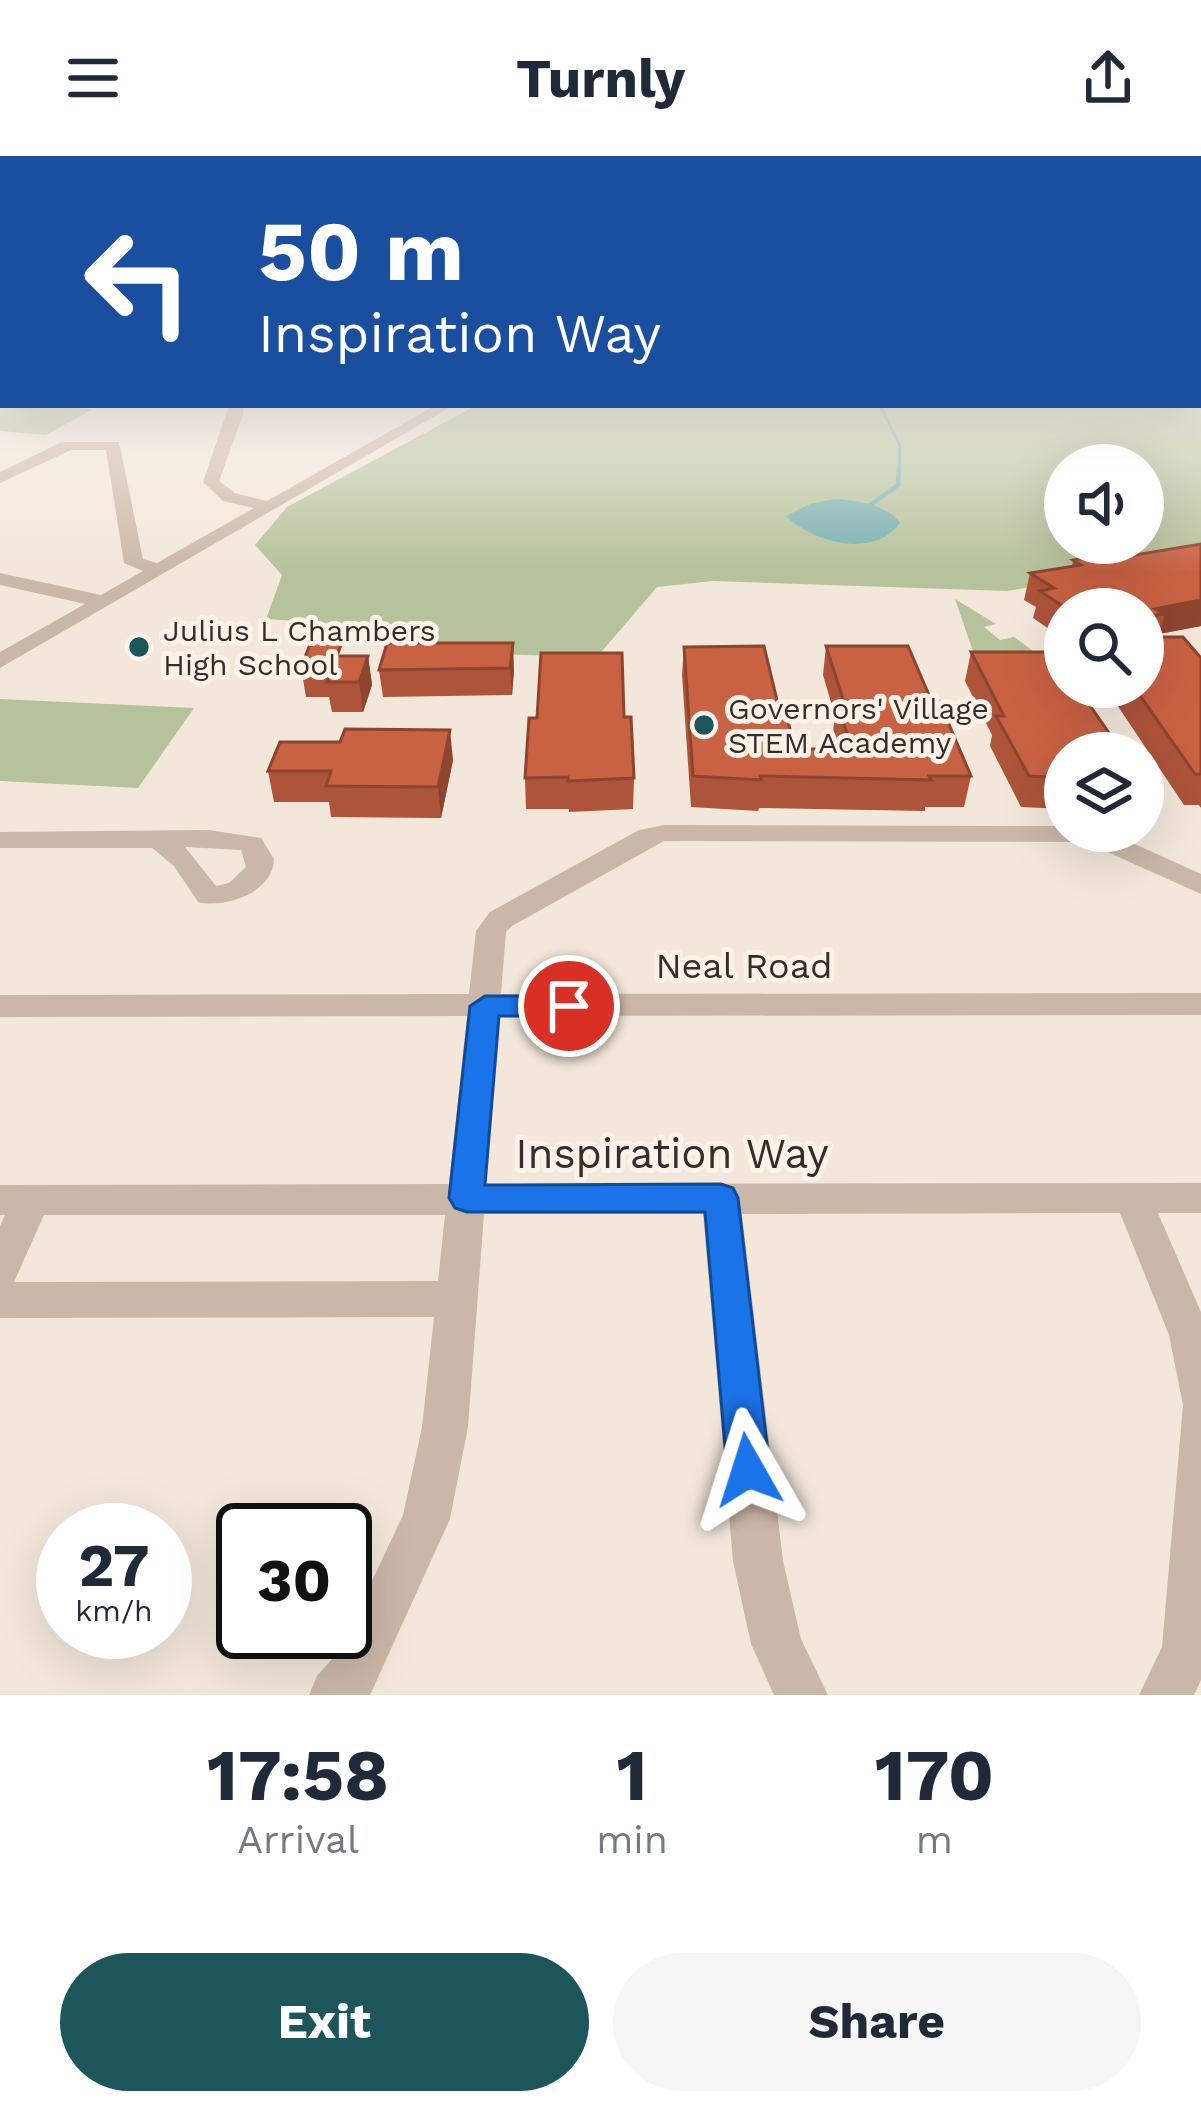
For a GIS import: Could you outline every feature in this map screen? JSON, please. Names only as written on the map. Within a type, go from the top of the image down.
[{"type":"street","points":[[232,428],[214,463],[211,482],[230,497],[270,507]]},
{"type":"street","points":[[0,661],[407,428]]},
{"type":"street","points":[[0,478],[64,446],[113,445],[134,563],[161,570]]},
{"type":"street","points":[[0,579],[105,602]]},
{"type":"street","points":[[336,1695],[357,1669],[426,1519],[445,1427],[494,925],[656,833],[1090,834],[1201,885]]},
{"type":"street","points":[[0,840],[159,839]]},
{"type":"street","name":"Neal Road","points":[[0,1006],[1201,1004]]},
{"type":"street","points":[[1132,1197],[1190,1335],[1201,1396]]},
{"type":"street","points":[[721,1198],[758,1561],[777,1644],[801,1695]]},
{"type":"street","name":"Inspiration Way","points":[[15,1200],[1201,1198]]},
{"type":"street","points":[[0,1270],[15,1200]]},
{"type":"street","points":[[0,1300],[457,1300]]},
{"type":"street","points":[[1166,1695],[1188,1651],[1201,1414]]},
{"type":"green space","points":[[0,428],[59,428],[46,435]]},
{"type":"green space","points":[[434,428],[1201,428],[1201,566],[1183,561],[1007,591],[713,581],[657,587],[597,657],[411,652],[361,625],[266,619],[282,575],[255,545],[287,507]]},
{"type":"green space","points":[[955,599],[996,624],[984,627],[1000,640],[1014,637],[1044,659],[978,666]]},
{"type":"green space","points":[[0,699],[194,708],[138,788],[0,781]]},
{"type":"water","points":[[834,499],[879,508],[900,523],[889,534],[860,544],[812,534],[786,516]]},
{"type":"building","points":[[1201,544],[1201,600],[1164,607],[1164,588],[1054,588],[1030,573],[1079,564],[1164,564],[1164,550]]},
{"type":"building","points":[[1164,637],[1183,637],[1201,658],[1201,774],[1195,774],[1149,708],[1164,708]]},
{"type":"building","points":[[311,642],[342,642],[337,656],[368,656],[359,682],[327,682],[332,667],[301,667]]},
{"type":"building","points":[[387,643],[513,643],[510,668],[379,670]]},
{"type":"building","points":[[764,646],[781,717],[787,717],[795,749],[852,749],[837,702],[844,702],[826,646],[908,646],[932,702],[939,701],[971,776],[929,776],[931,780],[760,776],[761,780],[693,776],[684,647]]},
{"type":"building","points":[[971,652],[1044,652],[1044,708],[1092,708],[1108,732],[1044,732],[1044,777],[1029,776],[996,716],[1004,716]]},
{"type":"building","points":[[541,653],[622,653],[624,717],[631,717],[634,778],[525,778],[529,718],[537,718]]},
{"type":"building","points":[[345,729],[450,730],[438,787],[326,786],[331,771],[268,771],[280,742],[340,742]]},
{"type":"waterway","points":[[891,428],[900,446],[899,472]]},
{"type":"waterway","points":[[862,511],[898,485],[899,469]]},
{"type":"place","name":"Julius L Chambers High School","points":[[139,647]]},
{"type":"place","name":"Governors' Village STEM Academy","points":[[704,725]]},
{"type":"route","points":[[569,1006],[485,1006],[467,1198],[721,1198],[748,1470]]}]
